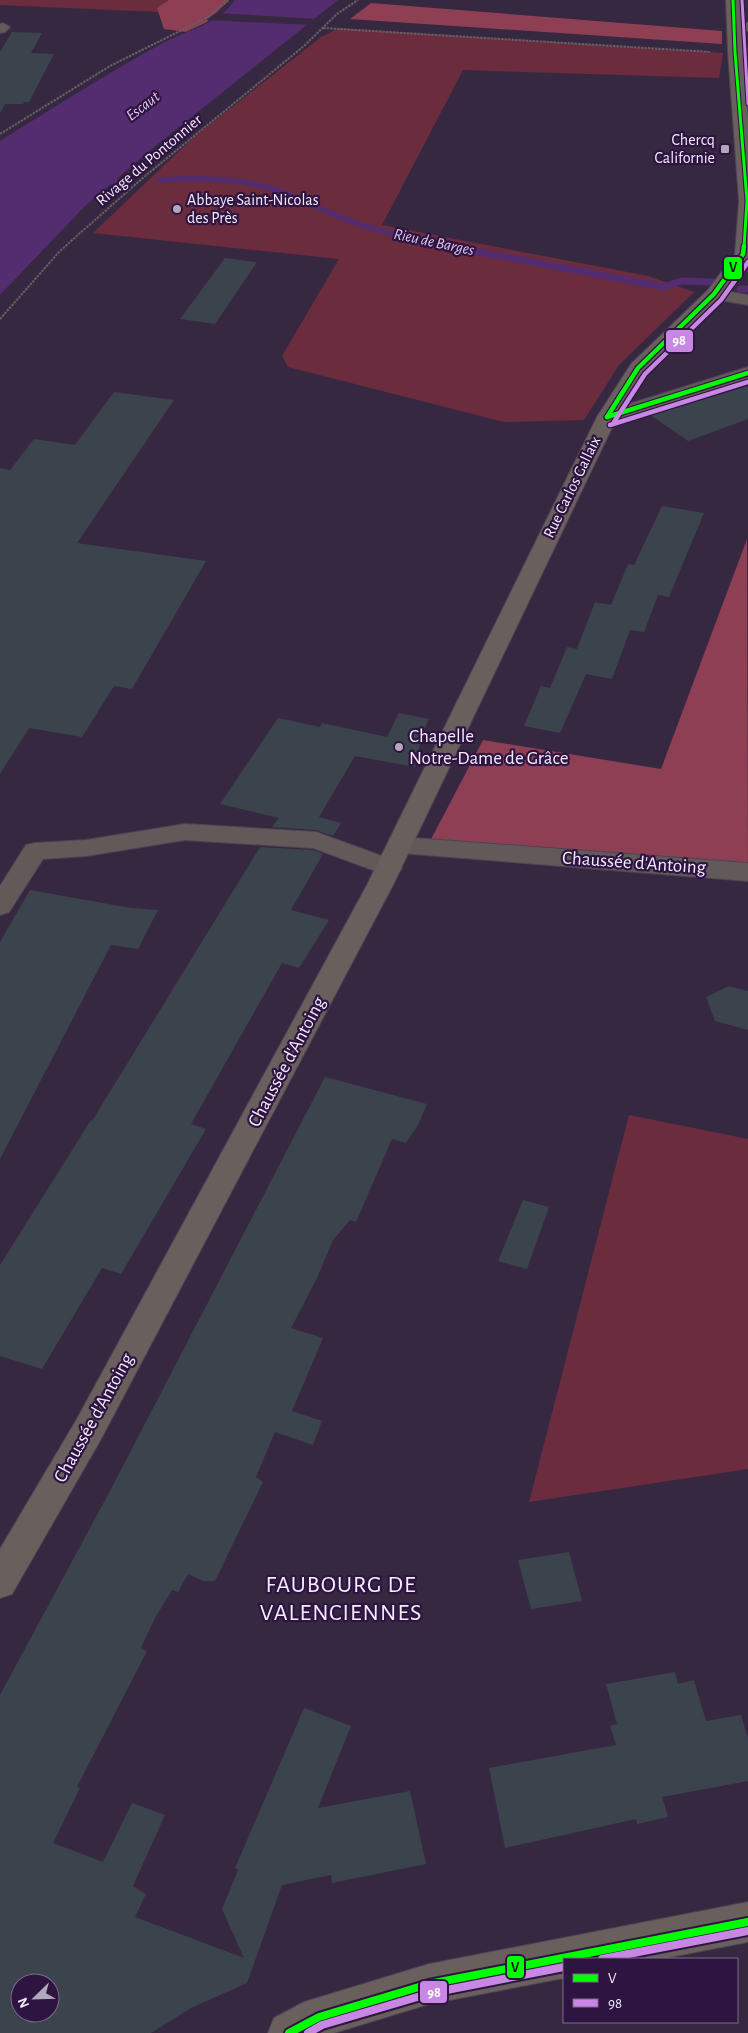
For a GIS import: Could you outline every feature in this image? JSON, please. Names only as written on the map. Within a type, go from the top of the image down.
[{"type":"main road","name":"Rue Carlos Gallaix","points":[[394,856],[607,417],[638,368],[714,294],[743,254],[748,201],[735,52],[741,27],[733,0]]},
{"type":"main road","name":"Chaussée d'Antoing","points":[[0,1582],[89,1429],[394,856]]},
{"type":"main road","points":[[289,2033],[319,2017],[429,1984],[748,1922]]},
{"type":"street","points":[[714,294],[748,300]]},
{"type":"street","points":[[607,417],[748,373]]},
{"type":"street","points":[[0,906],[35,852],[86,848],[185,832],[316,840],[394,856]]},
{"type":"street","name":"Chaussée d'Antoing","points":[[394,856],[748,872]]},
{"type":"path","points":[[0,134],[119,61],[154,42],[202,22],[229,0]]},
{"type":"path","name":"Rivage du Pontonnier","points":[[0,319],[59,252],[79,234],[152,171],[304,46],[337,14],[358,0]]},
{"type":"path","points":[[322,28],[707,52],[735,52]]},
{"type":"shaded area","points":[[0,0],[169,0],[157,8],[158,12],[0,5]]},
{"type":"shaded area","points":[[169,0],[229,0],[207,22],[186,32],[164,29],[157,8]]},
{"type":"shaded area","points":[[371,3],[722,31],[722,44],[350,19]]},
{"type":"shaded area","points":[[339,28],[723,53],[719,78],[463,70],[382,225],[648,276],[694,292],[619,365],[584,420],[504,422],[288,367],[282,356],[339,259],[93,233],[193,138],[321,37]]},
{"type":"shaded area","points":[[747,539],[748,872],[427,847],[483,740],[661,769]]},
{"type":"shaded area","points":[[629,1115],[748,1139],[748,1469],[529,1502]]},
{"type":"water","name":"Escaut","points":[[235,0],[338,0],[149,151],[84,207],[0,295],[0,141],[140,55],[211,21]]},
{"type":"pier","points":[[216,13],[319,19],[311,25],[206,20]]},
{"type":"building","points":[[12,32],[42,33],[31,53],[54,54],[29,102],[5,104],[0,113],[0,52]]},
{"type":"building","points":[[225,258],[257,262],[215,324],[180,319]]},
{"type":"building","points":[[748,383],[748,419],[688,441],[649,414]]},
{"type":"building","points":[[114,392],[174,400],[77,543],[206,561],[132,689],[114,686],[82,737],[29,728],[0,774],[0,468],[10,470],[34,439],[75,445]]},
{"type":"building","points":[[662,506],[704,513],[669,597],[658,595],[644,632],[630,630],[612,679],[586,674],[560,733],[524,726],[541,686],[550,688],[567,647],[577,649],[595,602],[611,605],[628,564],[634,565]]},
{"type":"building","points":[[399,713],[429,719],[418,744],[420,744],[415,767],[355,756],[319,817],[341,823],[333,836],[316,830],[272,827],[279,818],[220,804],[278,718],[320,727],[322,723],[387,737]]},
{"type":"building","points":[[260,847],[313,850],[323,854],[291,910],[329,920],[299,968],[282,963],[191,1124],[206,1129],[121,1274],[102,1268],[42,1369],[0,1356],[0,1265],[92,1121]]},
{"type":"building","points":[[30,890],[131,908],[158,910],[138,949],[111,945],[0,1159],[0,942]]},
{"type":"building","points":[[729,986],[748,991],[748,1030],[715,1021],[706,997]]},
{"type":"building","points":[[325,1077],[427,1104],[418,1125],[406,1143],[392,1139],[356,1222],[350,1220],[333,1240],[317,1278],[291,1328],[323,1338],[292,1411],[322,1421],[313,1445],[275,1432],[256,1477],[263,1482],[215,1581],[203,1581],[188,1574],[178,1592],[172,1590],[155,1618],[141,1648],[147,1651],[77,1787],[80,1788],[53,1843],[103,1862],[132,1803],[165,1815],[133,1886],[146,1894],[135,1917],[244,1958],[222,1909],[238,1870],[235,1868],[304,1708],[351,1726],[318,1808],[410,1791],[426,1864],[332,1883],[331,1875],[282,1885],[247,1983],[191,2008],[151,2033],[0,2033],[0,1695],[111,1489]]},
{"type":"building","points":[[523,1200],[549,1207],[527,1269],[498,1261]]},
{"type":"building","points":[[569,1552],[582,1601],[531,1609],[518,1560]]},
{"type":"building","points":[[675,1672],[678,1684],[694,1680],[706,1721],[741,1715],[748,1738],[748,1781],[662,1797],[668,1817],[637,1824],[636,1819],[505,1848],[489,1768],[616,1745],[610,1726],[617,1724],[606,1684]]},
{"type":"waterway","name":"Rieu de Barges","points":[[159,180],[207,179],[254,184],[291,196],[363,225],[401,236],[454,247]]},
{"type":"waterway","name":"Rieu de Barges","points":[[113,182],[130,181]]},
{"type":"waterway","name":"Rieu de Barges","points":[[447,246],[664,287],[681,281],[713,282]]},
{"type":"waterway","name":"Rieu de Barges","points":[[740,289],[748,289]]},
{"type":"transit line","name":"V","points":[[607,417],[638,368],[714,294],[743,254],[747,201],[735,52],[733,0]]},
{"type":"transit line","name":"98","points":[[742,0],[748,104]]},
{"type":"transit line","name":"98","points":[[614,422],[645,374],[721,300],[748,262]]},
{"type":"transit line","name":"V","points":[[607,417],[748,373]]},
{"type":"transit line","name":"98","points":[[610,425],[748,382]]},
{"type":"transit line","name":"V","points":[[289,2033],[319,2017],[429,1984],[748,1922]]},
{"type":"transit line","name":"98","points":[[607,1958],[748,1931]]},
{"type":"transit line","name":"98","points":[[308,2033],[322,2025],[431,1993],[563,1967]]},
{"type":"place","name":"Chercq Californie","points":[[725,149]]},
{"type":"place","name":"Abbaye Saint-Nicolas des Près","points":[[177,209]]},
{"type":"place","name":"Chapelle Notre-Dame de Grâce","points":[[399,747]]},
{"type":"district","name":"FAUBOURG DE VALENCIENNES","points":[[341,1599]]}]
